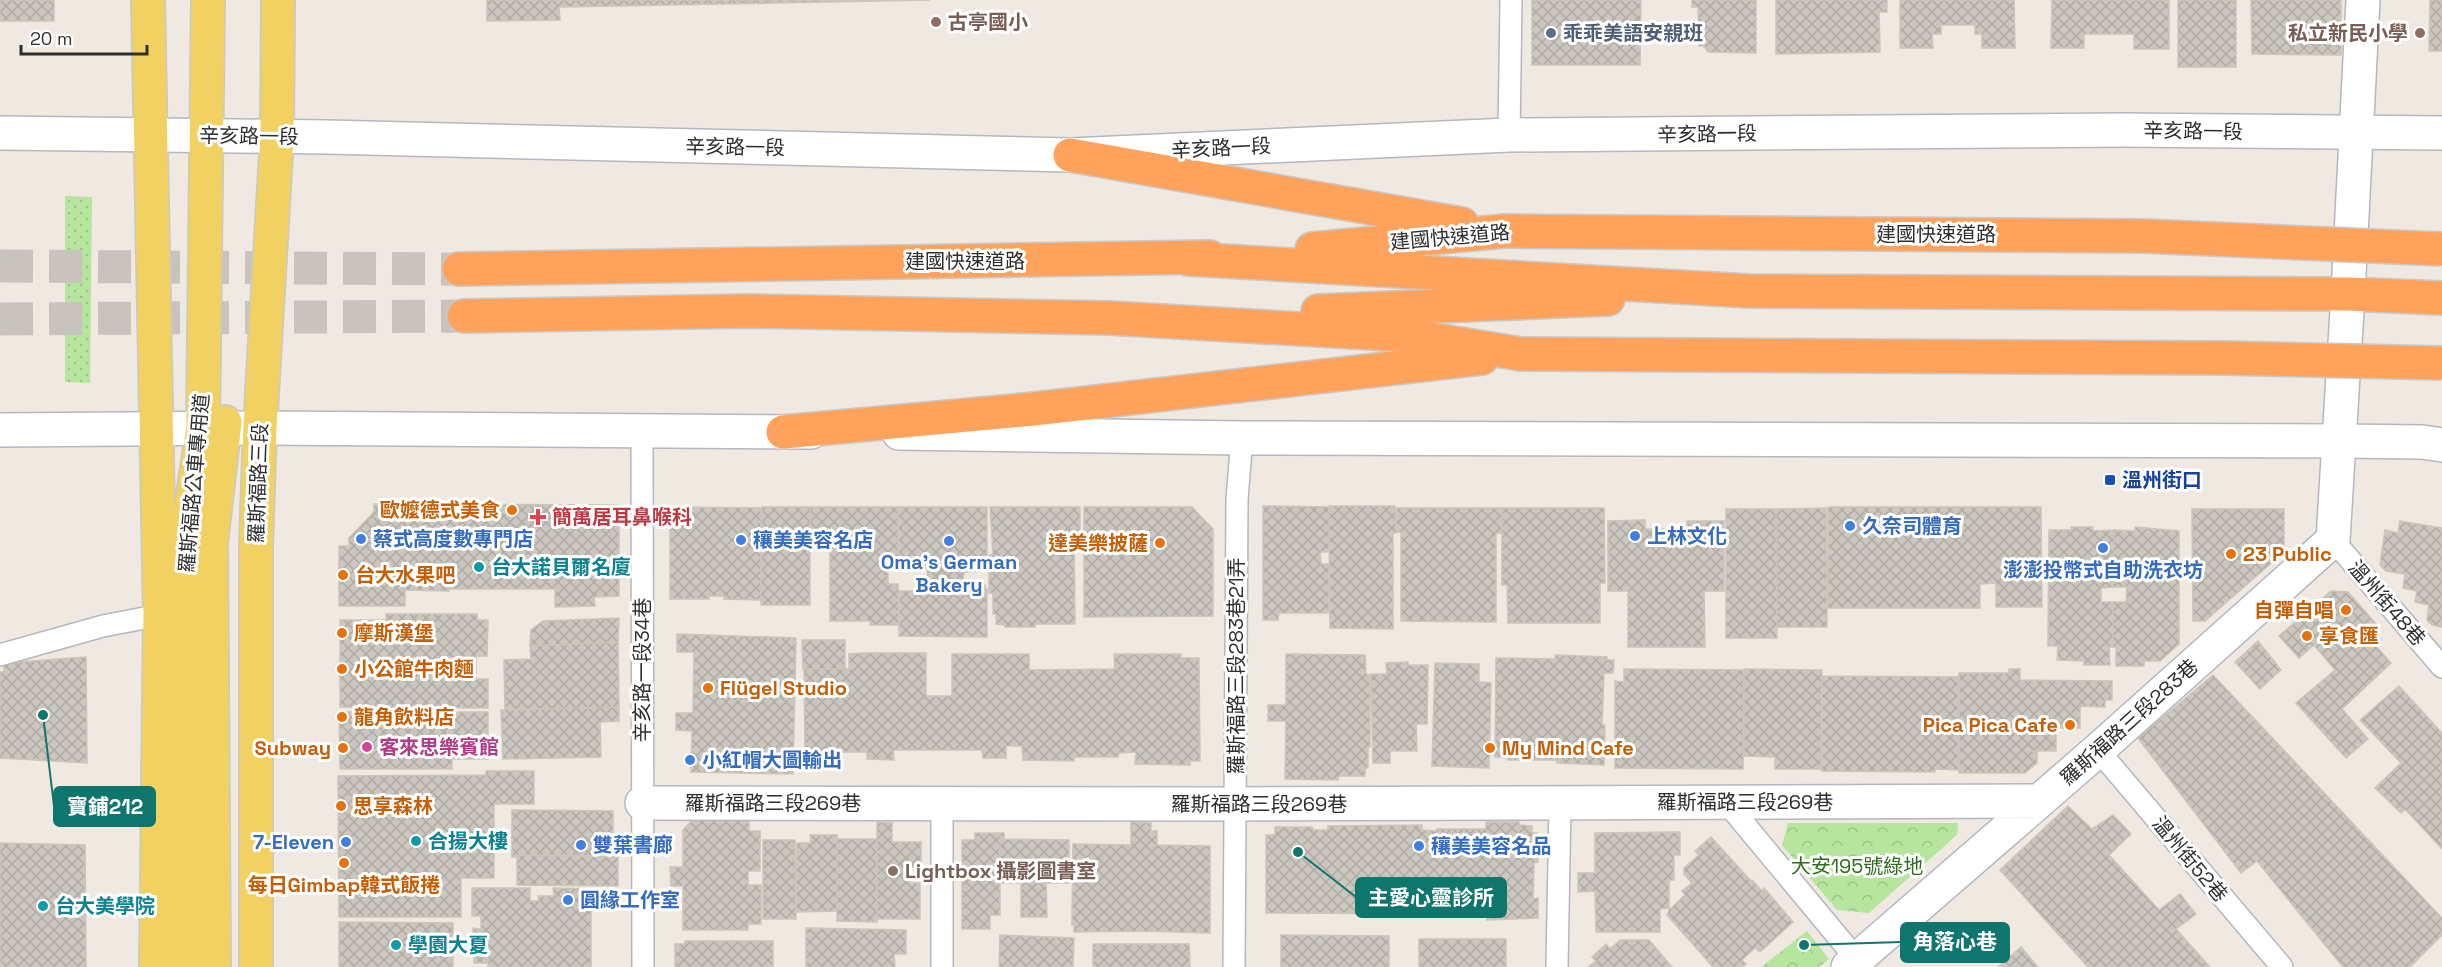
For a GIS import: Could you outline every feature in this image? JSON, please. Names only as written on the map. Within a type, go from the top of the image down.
[{"type":"highway","points":[[1070,155],[1505,231]]},
{"type":"highway","name":"建國快速道路","points":[[459,269],[734,263],[1188,259],[1505,231],[2143,236],[2442,249]]},
{"type":"highway","points":[[1188,259],[1749,291],[2348,294],[2442,298]]},
{"type":"highway","points":[[1109,318],[1542,304],[1749,291]]},
{"type":"highway","points":[[2348,294],[2442,308]]},
{"type":"highway","points":[[464,316],[748,311],[1109,318],[1405,335],[1521,354]]},
{"type":"highway","points":[[783,432],[1034,409],[1521,354],[2212,358],[2442,363]]},
{"type":"main road","points":[[148,0],[160,615],[156,967]]},
{"type":"main road","name":"羅斯福路公車專用道","points":[[208,0],[217,136],[211,543],[214,967]]},
{"type":"main road","name":"羅斯福路公車專用道","points":[[217,136],[229,0]]},
{"type":"main road","name":"羅斯福路三段","points":[[256,967],[256,544],[260,428],[278,136],[278,0]]},
{"type":"main road","points":[[2333,540],[2363,0]]},
{"type":"main road","name":"辛亥路一段","points":[[0,133],[278,136],[1070,155],[1509,135],[2123,130],[2442,133]]},
{"type":"main road","points":[[0,430],[214,428],[642,430],[1242,438],[2340,441],[2442,445]]},
{"type":"main road","name":"羅斯福路公車專用道","points":[[187,967],[186,543],[214,428]]},
{"type":"main road","name":"羅斯福路三段283巷","points":[[1856,965],[2333,540]]},
{"type":"main road","name":"羅斯福路三段269巷","points":[[642,803],[1235,804],[2039,801]]},
{"type":"lane","points":[[1509,135],[1511,0]]},
{"type":"lane","name":"辛亥路一段34巷","points":[[642,430],[642,803]]},
{"type":"lane","name":"羅斯福路三段283巷21弄","points":[[1234,967],[1237,499],[1242,438]]},
{"type":"lane","name":"溫州街48巷","points":[[2333,540],[2442,667]]},
{"type":"lane","points":[[0,655],[103,626],[160,615]]},
{"type":"lane","name":"溫州街52巷","points":[[2098,750],[2282,967]]},
{"type":"lane","points":[[942,802],[942,967]]},
{"type":"lane","points":[[1557,967],[1560,802]]},
{"type":"lane","points":[[1726,802],[1856,965]]},
{"type":"lane","points":[[642,803],[644,967]]},
{"type":"green space","points":[[65,196],[92,197],[90,383],[65,382]]},
{"type":"green space","name":"大安195號綠地","points":[[1788,823],[1958,823],[1957,835],[1869,913],[1837,910],[1782,845]]},
{"type":"green space","points":[[1807,931],[1829,959],[1819,967],[1761,967]]},
{"type":"building","points":[[0,0],[54,0],[54,21],[0,21]]},
{"type":"building","points":[[487,0],[930,0],[559,7],[560,20],[487,21]]},
{"type":"building","points":[[1532,0],[1641,0],[1640,65],[1532,65]]},
{"type":"building","points":[[1692,0],[1756,0],[1756,53],[1708,52],[1704,46],[1699,46],[1698,7],[1692,7]]},
{"type":"building","points":[[1776,0],[1887,0],[1887,12],[1879,12],[1880,52],[1776,54]]},
{"type":"building","points":[[1900,0],[2014,0],[2015,48],[1982,48],[1982,34],[1975,34],[1975,25],[1941,25],[1941,34],[1932,34],[1933,48],[1900,48]]},
{"type":"building","points":[[2052,0],[2169,0],[2169,49],[2134,49],[2134,34],[2084,34],[2084,48],[2051,48]]},
{"type":"building","points":[[2178,0],[2236,0],[2236,67],[2178,67]]},
{"type":"building","points":[[2251,0],[2341,0],[2341,55],[2252,54]]},
{"type":"building","points":[[2430,0],[2442,0],[2442,51],[2429,51]]},
{"type":"building","name":"台大諾貝爾名廈","points":[[374,504],[619,505],[619,596],[594,597],[595,606],[555,607],[555,589],[405,590],[405,606],[339,606],[339,546],[349,546],[349,538],[374,512]]},
{"type":"building","points":[[1263,506],[1329,507],[1329,552],[1320,552],[1321,564],[1329,564],[1329,613],[1279,613],[1278,620],[1263,620]]},
{"type":"building","points":[[1329,506],[1395,506],[1393,629],[1330,628]]},
{"type":"building","points":[[670,507],[761,508],[761,600],[724,599],[724,596],[709,596],[709,599],[670,599]]},
{"type":"building","points":[[762,507],[810,507],[810,605],[761,605]]},
{"type":"building","points":[[810,507],[898,507],[898,561],[888,560],[888,584],[898,584],[899,625],[870,625],[870,621],[830,621],[830,549],[810,548]]},
{"type":"building","points":[[898,507],[987,507],[987,567],[985,571],[964,572],[963,585],[985,585],[987,589],[987,637],[899,636],[899,591],[928,591],[927,568],[899,568]]},
{"type":"building","points":[[990,507],[1080,507],[1080,532],[1074,531],[1075,624],[1005,627],[1005,625],[996,624],[996,614],[993,614],[993,593],[989,593],[989,555],[993,554]]},
{"type":"building","points":[[1084,507],[1192,507],[1213,529],[1213,616],[1084,617]]},
{"type":"building","points":[[1828,507],[2041,507],[2042,607],[1996,607],[1996,583],[1980,584],[1980,608],[1828,608]]},
{"type":"building","points":[[1397,508],[1502,508],[1501,533],[1496,533],[1496,622],[1401,621],[1401,532],[1396,532]]},
{"type":"building","points":[[1502,508],[1604,508],[1605,583],[1600,583],[1600,623],[1508,623],[1507,585],[1502,585]]},
{"type":"building","points":[[1826,508],[1827,627],[1777,627],[1776,509]]},
{"type":"building","points":[[1726,509],[1776,509],[1777,638],[1726,638]]},
{"type":"building","points":[[2192,509],[2284,509],[2284,552],[2205,621],[2193,621]]},
{"type":"building","points":[[1645,520],[1645,529],[1687,529],[1687,521],[1724,521],[1724,591],[1704,591],[1705,647],[1628,647],[1628,591],[1608,591],[1608,521]]},
{"type":"building","points":[[2400,521],[2442,528],[2442,627],[2432,625],[2427,620],[2429,605],[2415,602],[2417,591],[2403,588],[2405,574],[2386,571],[2380,565],[2385,530],[2398,533]]},
{"type":"building","points":[[2071,527],[2093,527],[2093,531],[2114,530],[2113,587],[2101,588],[2101,602],[2113,602],[2113,647],[2109,647],[2110,665],[2084,665],[2084,661],[2057,660],[2058,646],[2048,646],[2049,530],[2072,530]]},
{"type":"building","points":[[2135,527],[2179,531],[2179,644],[2160,661],[2144,661],[2144,666],[2116,666],[2116,647],[2113,647],[2113,602],[2126,602],[2127,587],[2113,587],[2114,530],[2135,531]]},
{"type":"building","points":[[2331,591],[2348,592],[2377,625],[2373,629],[2381,640],[2375,645],[2391,663],[2342,709],[2368,739],[2346,758],[2296,703],[2335,670],[2314,645],[2299,658],[2279,636]]},
{"type":"building","points":[[386,614],[477,614],[477,620],[488,620],[487,656],[476,656],[476,679],[488,679],[488,708],[340,707],[340,620],[386,620]]},
{"type":"building","points":[[619,618],[618,642],[530,646],[531,630],[543,621]]},
{"type":"building","points":[[677,634],[796,638],[793,774],[691,772],[692,731],[676,730],[676,713],[693,713],[694,652],[677,652]]},
{"type":"building","points":[[802,640],[845,640],[845,669],[803,669]]},
{"type":"building","points":[[2258,641],[2281,670],[2260,689],[2235,662]]},
{"type":"building","points":[[618,642],[619,707],[505,710],[504,660],[531,659],[530,646]]},
{"type":"building","points":[[926,653],[926,696],[952,696],[952,654],[1029,654],[1029,670],[1115,669],[1114,654],[1181,654],[1180,658],[1199,658],[1200,761],[1190,761],[1190,765],[1135,764],[1136,752],[1119,753],[1118,757],[1074,757],[1074,761],[1023,760],[1022,746],[1006,746],[1006,758],[983,758],[982,750],[893,750],[894,760],[867,759],[867,752],[805,752],[804,669],[849,669],[849,654]]},
{"type":"building","points":[[1286,654],[1365,655],[1366,674],[1370,675],[1370,747],[1368,747],[1368,768],[1365,768],[1365,776],[1339,776],[1338,780],[1285,779],[1286,721],[1268,721],[1268,705],[1286,705]]},
{"type":"building","points":[[1555,655],[1607,657],[1607,660],[1614,660],[1613,673],[1604,673],[1602,725],[1605,725],[1604,765],[1557,763],[1557,760],[1508,760],[1508,758],[1495,757],[1496,658],[1555,659]]},
{"type":"building","points":[[86,657],[87,763],[0,758],[0,672],[4,672],[4,663]]},
{"type":"building","points":[[1408,662],[1408,665],[1428,665],[1427,724],[1416,724],[1417,751],[1390,751],[1390,763],[1373,763],[1371,674],[1387,674],[1386,663]]},
{"type":"building","points":[[1435,663],[1479,664],[1479,682],[1491,683],[1489,768],[1432,766]]},
{"type":"building","points":[[1624,669],[1744,670],[1743,769],[1615,768],[1615,681],[1624,682]]},
{"type":"building","points":[[1744,669],[1822,670],[1821,769],[1775,769],[1775,757],[1744,756]]},
{"type":"building","points":[[2009,669],[2020,669],[2020,680],[2112,681],[2112,700],[2105,700],[2105,707],[2080,706],[2080,728],[2056,728],[2056,751],[2031,751],[2037,752],[2037,763],[2025,773],[1959,773],[1959,673],[2009,673]]},
{"type":"building","points":[[2213,675],[2442,918],[2442,935],[2410,967],[2343,967],[2257,861],[2241,873],[2138,738]]},
{"type":"building","points":[[1822,676],[1958,677],[1958,770],[1935,769],[1935,772],[1822,771]]},
{"type":"building","points":[[2399,686],[2442,733],[2442,849],[2405,809],[2401,813],[2375,788],[2401,763],[2360,720]]},
{"type":"building","points":[[619,707],[619,721],[600,722],[601,757],[503,759],[501,710]]},
{"type":"building","points":[[339,712],[488,712],[488,759],[452,759],[452,769],[340,769]]},
{"type":"building","name":"合揚大樓","points":[[486,771],[534,771],[534,804],[494,804],[494,878],[461,878],[461,917],[339,917],[338,776],[486,775]]},
{"type":"building","points":[[2068,806],[2092,829],[2113,815],[2131,834],[2109,855],[2159,910],[2180,894],[2196,914],[2176,929],[2210,967],[2088,967],[2000,870]]},
{"type":"building","points":[[512,810],[613,811],[613,857],[517,855],[517,857],[512,857]]},
{"type":"building","points":[[693,819],[749,820],[749,831],[760,831],[760,871],[748,871],[748,885],[761,885],[761,924],[748,924],[748,930],[683,930],[683,886],[671,886],[670,867],[683,867],[683,830]]},
{"type":"building","points":[[877,822],[892,823],[892,842],[921,842],[921,867],[909,867],[909,883],[920,883],[920,919],[877,919]]},
{"type":"building","points":[[1131,822],[1151,823],[1151,831],[1157,831],[1157,845],[1210,846],[1210,933],[1142,931],[1141,925],[1141,931],[1074,932],[1074,925],[1072,925],[1073,844],[1131,845]]},
{"type":"building","points":[[1486,822],[1519,822],[1519,825],[1532,826],[1532,833],[1537,833],[1538,862],[1534,863],[1533,899],[1538,898],[1538,918],[1487,920],[1487,914],[1266,913],[1266,835],[1275,835],[1275,827],[1312,827],[1313,830],[1328,830],[1328,826],[1422,825],[1422,830],[1437,831],[1437,829],[1486,829]]},
{"type":"building","points":[[1680,832],[1680,855],[1674,855],[1674,880],[1669,880],[1669,908],[1660,909],[1660,932],[1596,932],[1595,891],[1578,892],[1578,873],[1595,873],[1595,833]]},
{"type":"building","points":[[975,833],[1000,833],[1000,915],[990,915],[990,929],[962,929],[962,840],[975,840]]},
{"type":"building","points":[[1000,833],[1004,833],[1004,839],[1069,840],[1069,883],[1046,883],[1047,917],[1021,917],[1021,883],[1000,883]]},
{"type":"building","points":[[810,835],[837,835],[837,911],[796,912],[797,843],[811,843]]},
{"type":"building","points":[[1711,837],[1751,881],[1762,891],[1764,888],[1793,922],[1760,952],[1755,948],[1742,960],[1746,964],[1742,967],[1713,967],[1667,915],[1669,910],[1685,895],[1682,891],[1692,883],[1684,874],[1684,868],[1699,855],[1695,851]]},
{"type":"building","points":[[837,839],[877,839],[877,922],[837,921]]},
{"type":"building","points":[[763,840],[795,840],[796,919],[763,919]]},
{"type":"building","name":"台大美學院","points":[[0,843],[85,845],[86,967],[0,967]]},
{"type":"building","points":[[517,855],[618,856],[618,886],[517,885]]},
{"type":"building","points":[[472,888],[530,888],[530,901],[539,901],[538,896],[554,896],[553,888],[591,889],[591,967],[488,967],[488,963],[474,963],[473,928],[481,929],[481,916],[472,916]]},
{"type":"building","name":"學園大夏","points":[[339,922],[453,923],[453,967],[339,967]]},
{"type":"building","points":[[806,928],[906,930],[906,954],[894,954],[895,967],[806,967]]},
{"type":"building","points":[[1000,935],[1074,938],[1073,967],[999,967]]},
{"type":"building","points":[[1281,935],[1389,936],[1389,967],[1281,967]]},
{"type":"building","points":[[1419,939],[1506,939],[1506,967],[1419,967]]},
{"type":"building","points":[[1620,940],[1649,940],[1672,967],[1588,967],[1596,961],[1592,957],[1606,944],[1610,949]]},
{"type":"building","points":[[685,941],[773,941],[773,967],[675,967],[675,944],[685,944]]},
{"type":"building","points":[[1093,944],[1189,944],[1190,967],[1093,967]]},
{"type":"building","points":[[2021,947],[2038,967],[1998,967]]},
{"type":"tunnel","points":[[0,266],[459,269]]},
{"type":"tunnel","points":[[0,319],[464,316]]},
{"type":"place","name":"古亭國小","points":[[936,22]]},
{"type":"place","name":"乖乖美語安親班","points":[[1551,33]]},
{"type":"place","name":"私立新民小學","points":[[2420,33]]},
{"type":"place","name":"溫州街口","points":[[2110,480]]},
{"type":"place","name":"歐嬤德式美食","points":[[512,510]]},
{"type":"place","name":"簡萬居耳鼻喉科","points":[[538,517]]},
{"type":"place","name":"久奈司體育","points":[[1850,526]]},
{"type":"place","name":"上林文化","points":[[1635,536]]},
{"type":"place","name":"蔡式高度數專門店","points":[[361,539]]},
{"type":"place","name":"穰美美容名店","points":[[741,540]]},
{"type":"place","name":"Oma's German Bakery","points":[[949,541]]},
{"type":"place","name":"達美樂披薩","points":[[1160,543]]},
{"type":"place","name":"澎澎投幣式自助洗衣坊","points":[[2103,548]]},
{"type":"place","name":"23 Public","points":[[2231,554]]},
{"type":"place","name":"台大諾貝爾名廈","points":[[479,567]]},
{"type":"place","name":"台大水果吧","points":[[343,575]]},
{"type":"place","name":"自彈自唱","points":[[2346,610]]},
{"type":"place","name":"摩斯漢堡","points":[[342,633]]},
{"type":"place","name":"享食匯","points":[[2307,636]]},
{"type":"place","name":"小公館牛肉麵","points":[[342,669]]},
{"type":"place","name":"Flügel Studio","points":[[708,688]]},
{"type":"place","name":"寶鋪212","points":[[43,715]]},
{"type":"place","name":"龍角飲料店","points":[[342,717]]},
{"type":"place","name":"Pica Pica Cafe","points":[[2070,725]]},
{"type":"place","name":"客來思樂賓館","points":[[367,747]]},
{"type":"place","name":"Subway","points":[[343,748]]},
{"type":"place","name":"My Mind Cafe","points":[[1490,748]]},
{"type":"place","name":"小紅帽大圖輸出","points":[[690,760]]},
{"type":"place","name":"思享森林","points":[[341,806]]},
{"type":"place","name":"合揚大樓","points":[[416,841]]},
{"type":"place","name":"7-Eleven","points":[[346,842]]},
{"type":"place","name":"雙葉書廊","points":[[581,845]]},
{"type":"place","name":"穰美美容名品","points":[[1419,846]]},
{"type":"place","name":"主愛心靈診所","points":[[1298,852]]},
{"type":"place","name":"每日Gimbap韓式飯捲","points":[[344,863]]},
{"type":"place","name":"Lightbox 攝影圖書室","points":[[893,871]]},
{"type":"place","name":"圓緣工作室","points":[[568,900]]},
{"type":"place","name":"台大美學院","points":[[43,906]]},
{"type":"place","name":"學園大夏","points":[[396,945]]},
{"type":"place","name":"角落心巷","points":[[1804,945]]}]
